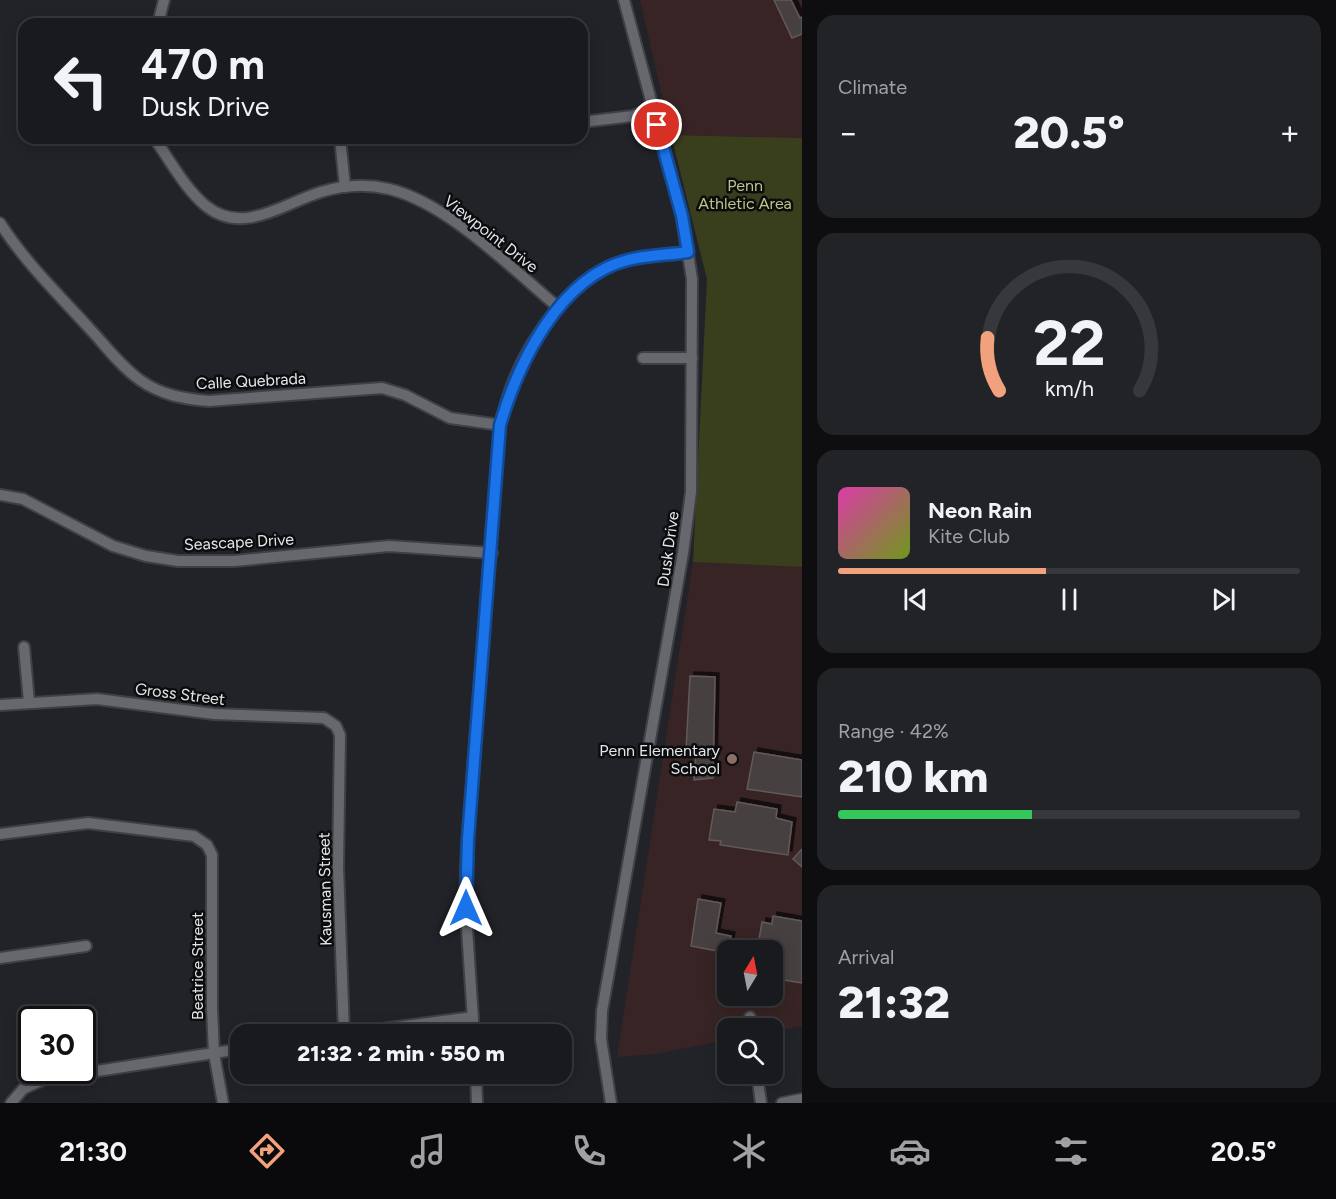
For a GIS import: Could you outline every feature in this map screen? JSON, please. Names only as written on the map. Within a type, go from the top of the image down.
[{"type":"street","points":[[160,18],[164,0]]},
{"type":"street","name":"Dusk Drive","points":[[611,1103],[601,1039],[602,1011],[683,553],[691,492],[692,279],[682,216],[624,0]]},
{"type":"street","points":[[588,121],[633,116],[653,108]]},
{"type":"street","name":"Viewpoint Drive","points":[[158,144],[201,202],[225,216],[256,217],[310,195],[345,187],[374,187],[402,193],[446,215],[560,308]]},
{"type":"street","points":[[341,144],[345,187]]},
{"type":"street","name":"Calle Quebrada","points":[[0,223],[19,252],[117,360],[139,380],[157,390],[184,399],[209,401],[382,388],[405,395],[450,418],[500,425]]},
{"type":"street","points":[[473,1024],[465,898],[466,869],[500,425],[512,384],[542,331],[571,293],[596,274],[628,260],[688,252]]},
{"type":"street","points":[[643,358],[692,358]]},
{"type":"street","name":"Seascape Drive","points":[[0,495],[23,499],[113,546],[146,556],[178,561],[234,561],[389,546],[492,553]]},
{"type":"street","points":[[24,647],[29,702]]},
{"type":"street","name":"Gross Street","points":[[0,705],[97,699],[214,714],[324,718],[336,726],[340,743]]},
{"type":"street","name":"Kausman Street","points":[[340,743],[338,867],[341,1024]]},
{"type":"street","name":"Beatrice Street","points":[[0,834],[87,823],[194,836],[207,845],[212,855],[214,1053],[223,1103]]},
{"type":"street","points":[[0,958],[86,946]]},
{"type":"street","points":[[419,1024],[473,1017]]},
{"type":"street","points":[[11,1103],[23,1089],[45,1079],[230,1051]]},
{"type":"street","points":[[476,1084],[477,1103]]},
{"type":"street","points":[[758,1084],[761,1103]]},
{"type":"street","points":[[782,1103],[802,1099]]},
{"type":"shaded area","points":[[640,0],[802,0],[802,138],[671,135]]},
{"type":"shaded area","name":"Penn Elementary School","points":[[693,562],[802,567],[802,1026],[783,1030],[783,1018],[717,1018],[717,1042],[655,1054],[617,1057]]},
{"type":"green space","name":"Penn Athletic Area","points":[[671,135],[802,138],[802,567],[693,562],[707,279]]},
{"type":"building","points":[[774,0],[791,0],[800,18],[802,17],[802,34],[792,38]]},
{"type":"building","points":[[690,676],[715,677],[713,778],[694,780],[696,752],[686,750]]},
{"type":"building","points":[[754,752],[802,760],[802,797],[747,789]]},
{"type":"building","points":[[737,802],[777,809],[776,818],[792,822],[788,855],[720,845],[721,841],[709,840],[714,809],[735,812]]},
{"type":"building","points":[[802,849],[802,867],[793,859]]},
{"type":"building","points":[[698,899],[721,903],[716,933],[731,936],[730,940],[717,940],[717,951],[691,946]]},
{"type":"building","points":[[773,916],[802,921],[802,983],[783,980],[783,940],[759,940],[762,922],[772,924]]},
{"type":"place","name":"Penn Elementary School","points":[[732,759]]},
{"type":"route","points":[[466,908],[468,839],[492,553],[500,425],[512,384],[542,331],[571,293],[596,274],[628,260],[688,252],[682,216],[657,125]]}]
